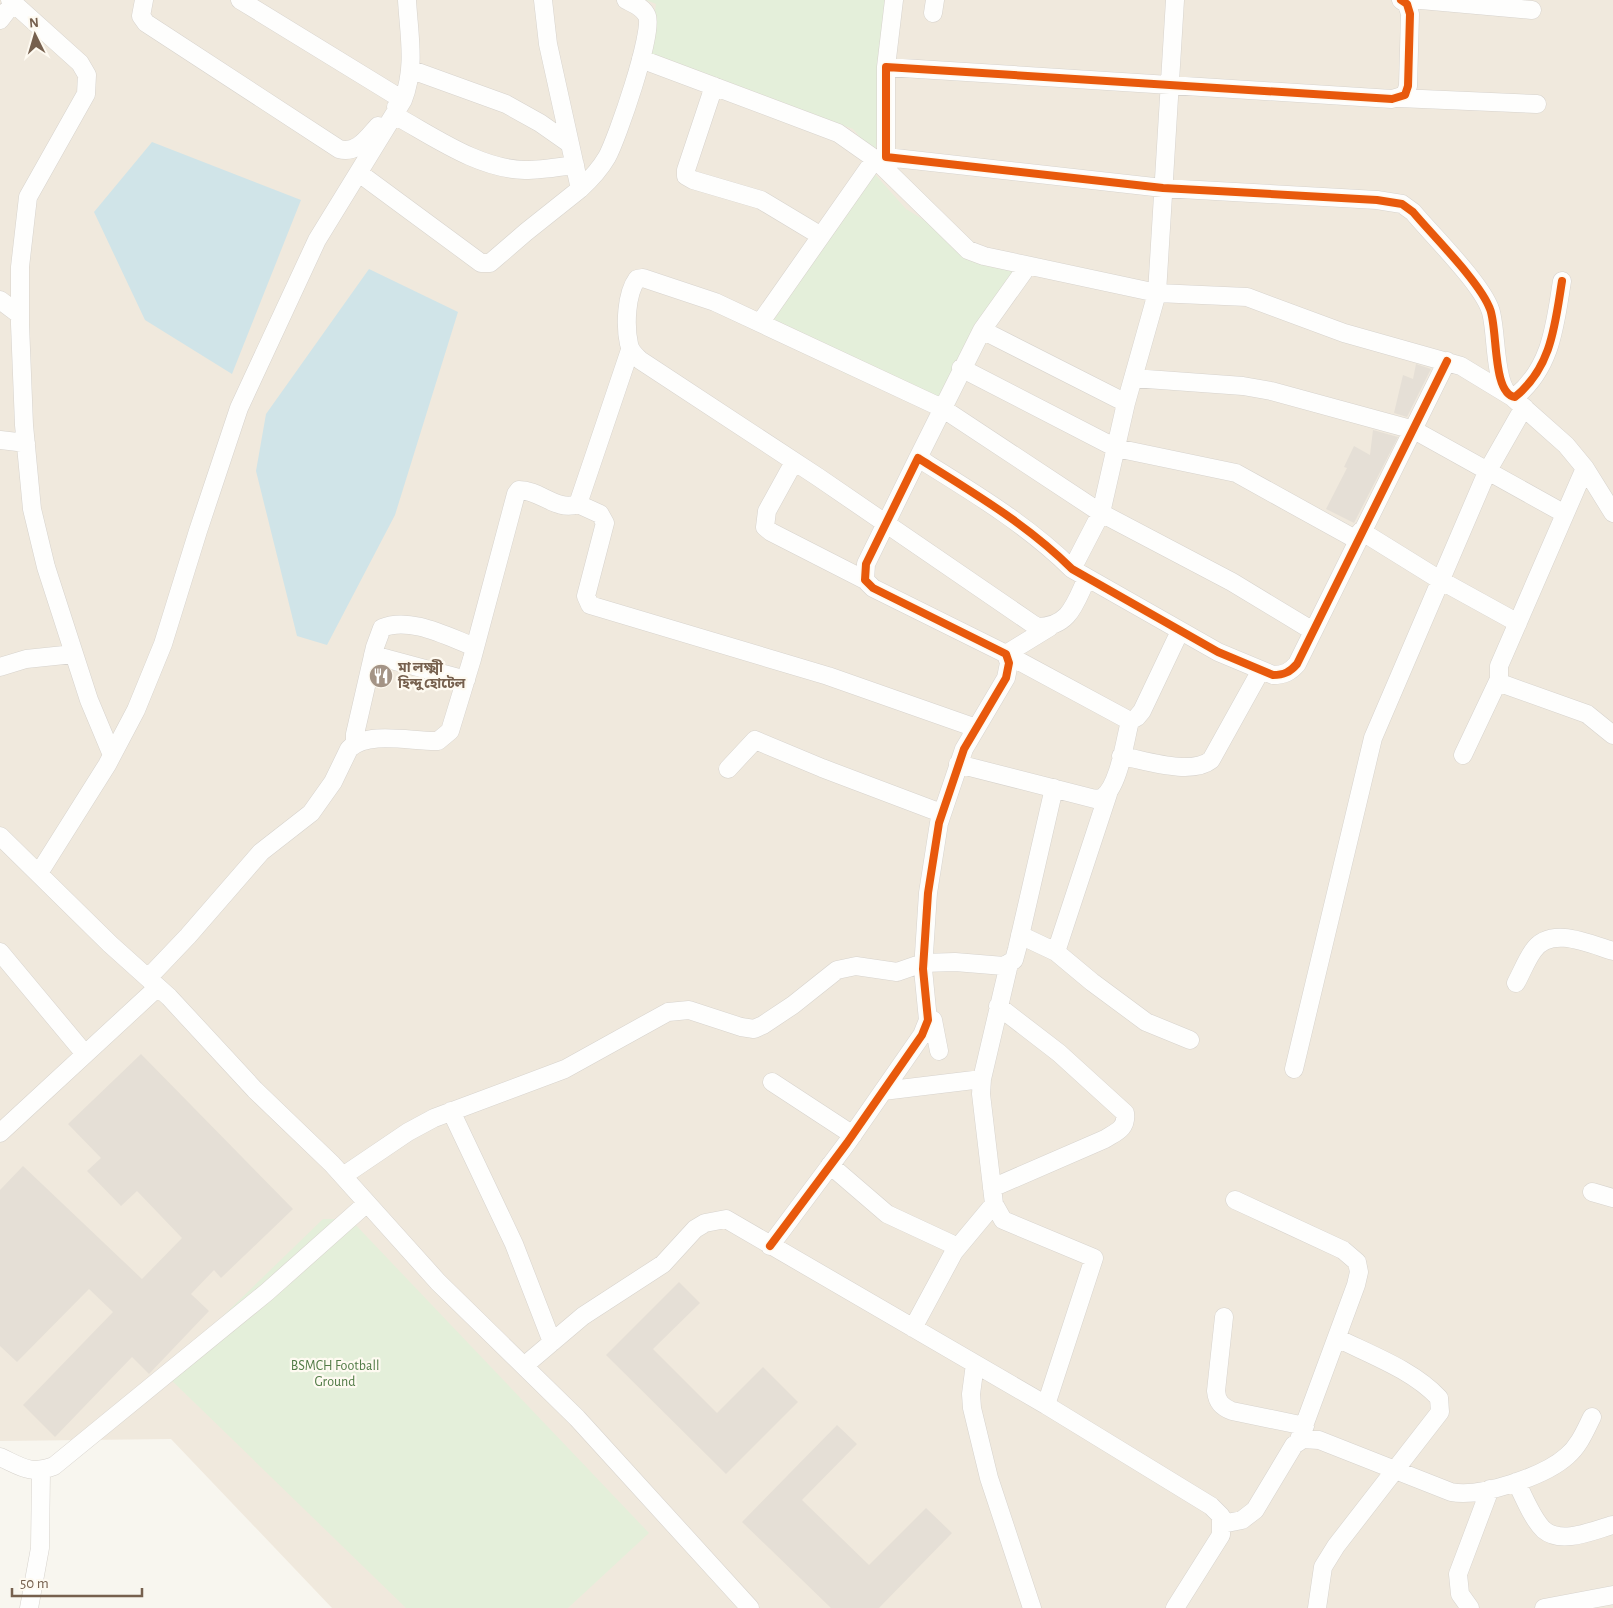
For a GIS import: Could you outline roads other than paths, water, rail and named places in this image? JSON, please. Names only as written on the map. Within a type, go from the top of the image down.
[{"type":"street","points":[[144,0],[141,16],[146,23],[339,149],[348,152],[358,147],[399,107]]},
{"type":"street","points":[[240,0],[399,107],[454,148],[498,166],[525,170],[575,165]]},
{"type":"street","points":[[39,873],[112,755],[136,710],[163,644],[198,530],[239,408],[318,240],[399,107],[410,82],[412,70],[407,0]]},
{"type":"street","points":[[543,0],[548,44],[580,189]]},
{"type":"street","points":[[359,173],[481,263],[490,262],[594,177],[613,146],[641,59],[648,28],[648,17],[640,7],[626,0]]},
{"type":"street","points":[[760,323],[821,236],[880,158],[886,67],[894,0]]},
{"type":"street","points":[[1006,654],[1059,623],[1069,613],[1080,573],[1101,513],[1126,403],[1157,294],[1175,0]]},
{"type":"street","points":[[1399,98],[1405,95],[1408,86],[1410,14],[1407,4],[1401,0]]},
{"type":"street","points":[[1421,0],[1532,10]]},
{"type":"street","points":[[0,20],[11,1],[80,64],[87,75],[86,94],[28,198],[21,254],[20,315],[26,443],[32,509],[36,530],[89,700],[112,755]]},
{"type":"street","points":[[641,59],[827,127],[850,140],[880,158],[968,250],[1027,267],[1157,294],[1247,297],[1344,333],[1462,366],[1518,402]]},
{"type":"street","points":[[886,67],[1392,99],[1537,104]]},
{"type":"street","points":[[412,70],[506,104],[540,123],[570,144]]},
{"type":"street","points":[[714,86],[686,170],[686,176],[693,180],[761,200],[821,236]]},
{"type":"street","points":[[880,158],[1163,188],[1378,200],[1402,204],[1413,212],[1477,287],[1486,301],[1494,324],[1500,382],[1506,393],[1566,446],[1585,468],[1613,513]]},
{"type":"street","points":[[865,580],[866,564],[961,368],[982,330],[1027,267]]},
{"type":"street","points":[[578,504],[630,350],[628,319],[631,294],[637,279],[654,281],[715,302],[942,408],[1101,513],[1232,582],[1313,632]]},
{"type":"street","points":[[1518,402],[1515,397],[1528,385],[1552,344],[1562,281]]},
{"type":"street","points":[[0,300],[20,315]]},
{"type":"street","points":[[982,330],[1126,403]]},
{"type":"street","points":[[630,350],[640,360],[887,524],[1037,627],[1050,627]]},
{"type":"street","points":[[918,458],[976,494],[1080,573],[1218,652],[1273,675],[1291,671],[1297,664],[1359,535],[1414,430],[1447,361]]},
{"type":"street","points":[[961,368],[1116,448],[1236,473],[1359,535],[1518,623]]},
{"type":"street","points":[[1133,378],[1243,386],[1271,391],[1414,430],[1565,514]]},
{"type":"street","points":[[1294,1068],[1373,738],[1518,402]]},
{"type":"street","points":[[0,440],[26,443]]},
{"type":"street","points":[[794,462],[767,511],[765,527],[771,532],[865,580],[873,588],[1006,654],[1130,721]]},
{"type":"street","points":[[1463,755],[1499,679],[1499,666],[1585,468]]},
{"type":"street","points":[[0,1133],[85,1054],[153,982],[188,936],[261,852],[311,813],[320,803],[355,743],[370,738],[438,741],[450,731],[466,680],[516,494],[519,490],[526,490],[564,506],[578,504],[600,514],[606,523],[586,596],[590,604],[810,670],[976,728]]},
{"type":"street","points":[[355,743],[354,734],[373,655],[382,628],[392,624],[417,627],[475,647]]},
{"type":"street","points":[[1056,952],[1116,775],[1130,721],[1142,711],[1180,631]]},
{"type":"street","points":[[0,667],[26,659],[74,654]]},
{"type":"street","points":[[770,1246],[853,1135],[922,1036],[928,1020],[923,963],[928,893],[942,813],[958,764],[976,728],[1006,678],[1009,663],[1006,654]]},
{"type":"street","points":[[373,655],[466,680]]},
{"type":"street","points":[[1121,756],[1188,768],[1205,765],[1211,760],[1261,670]]},
{"type":"street","points":[[1499,679],[1504,684],[1587,714],[1613,736]]},
{"type":"street","points":[[728,769],[754,740],[942,813]]},
{"type":"street","points":[[958,764],[1094,798],[1108,794]]},
{"type":"street","points":[[343,1176],[408,1132],[451,1111],[565,1069],[668,1012],[689,1010],[741,1027],[754,1029],[764,1025],[793,1005],[837,970],[856,966],[897,972],[923,963],[955,962],[995,967],[1009,964],[1014,960],[1054,788]]},
{"type":"street","points":[[0,836],[153,982],[254,1090],[343,1176],[438,1282],[577,1418],[750,1608]]},
{"type":"street","points":[[1020,935],[1056,952],[1092,982],[1146,1022],[1190,1040]]},
{"type":"street","points":[[1516,983],[1534,950],[1545,940],[1557,938],[1571,940],[1613,951]]},
{"type":"street","points":[[0,952],[85,1054]]},
{"type":"street","points":[[1009,964],[982,1079],[981,1094],[993,1196],[1003,1220],[1094,1258],[1046,1405]]},
{"type":"street","points":[[913,1328],[958,1247],[993,1196],[1122,1129],[1126,1121],[1125,1113],[1059,1053],[998,1006]]},
{"type":"street","points":[[928,1020],[933,1020],[939,1051]]},
{"type":"street","points":[[884,1091],[982,1079]]},
{"type":"street","points":[[772,1082],[853,1135]]},
{"type":"street","points":[[451,1111],[514,1244],[552,1342]]},
{"type":"street","points":[[830,1165],[887,1214],[958,1247]]},
{"type":"street","points":[[1592,1192],[1613,1198]]},
{"type":"street","points":[[1222,1524],[1242,1520],[1255,1510],[1302,1434],[1359,1272],[1358,1262],[1343,1250],[1235,1200]]},
{"type":"street","points":[[0,1457],[28,1471],[41,1471],[54,1466],[267,1292],[367,1203]]},
{"type":"street","points":[[524,1366],[583,1316],[663,1264],[695,1229],[705,1223],[726,1219],[1046,1405],[1212,1506],[1220,1516],[1222,1524],[1221,1535],[1174,1608]]},
{"type":"street","points":[[1224,1317],[1216,1391],[1218,1401],[1224,1408],[1319,1440],[1460,1494],[1490,1489],[1535,1477],[1567,1457],[1580,1440],[1592,1417]]},
{"type":"street","points":[[1317,1608],[1323,1567],[1336,1546],[1440,1412],[1439,1398],[1404,1372],[1337,1338]]},
{"type":"street","points":[[975,1364],[971,1394],[972,1408],[989,1478],[1032,1608]]},
{"type":"street","points":[[29,1608],[40,1548],[41,1471]]},
{"type":"street","points":[[1516,1482],[1539,1524],[1551,1534],[1575,1535],[1613,1525]]},
{"type":"street","points":[[1470,1608],[1460,1594],[1458,1574],[1490,1489]]},
{"type":"street","points":[[1544,1608],[1613,1595]]},
{"type":"place","name":"মা লক্ষ্মী হিন্দু হোটেল","points":[[381,676]]},
{"type":"park label","name":"BSMCH Football Ground","points":[[335,1374]]}]
